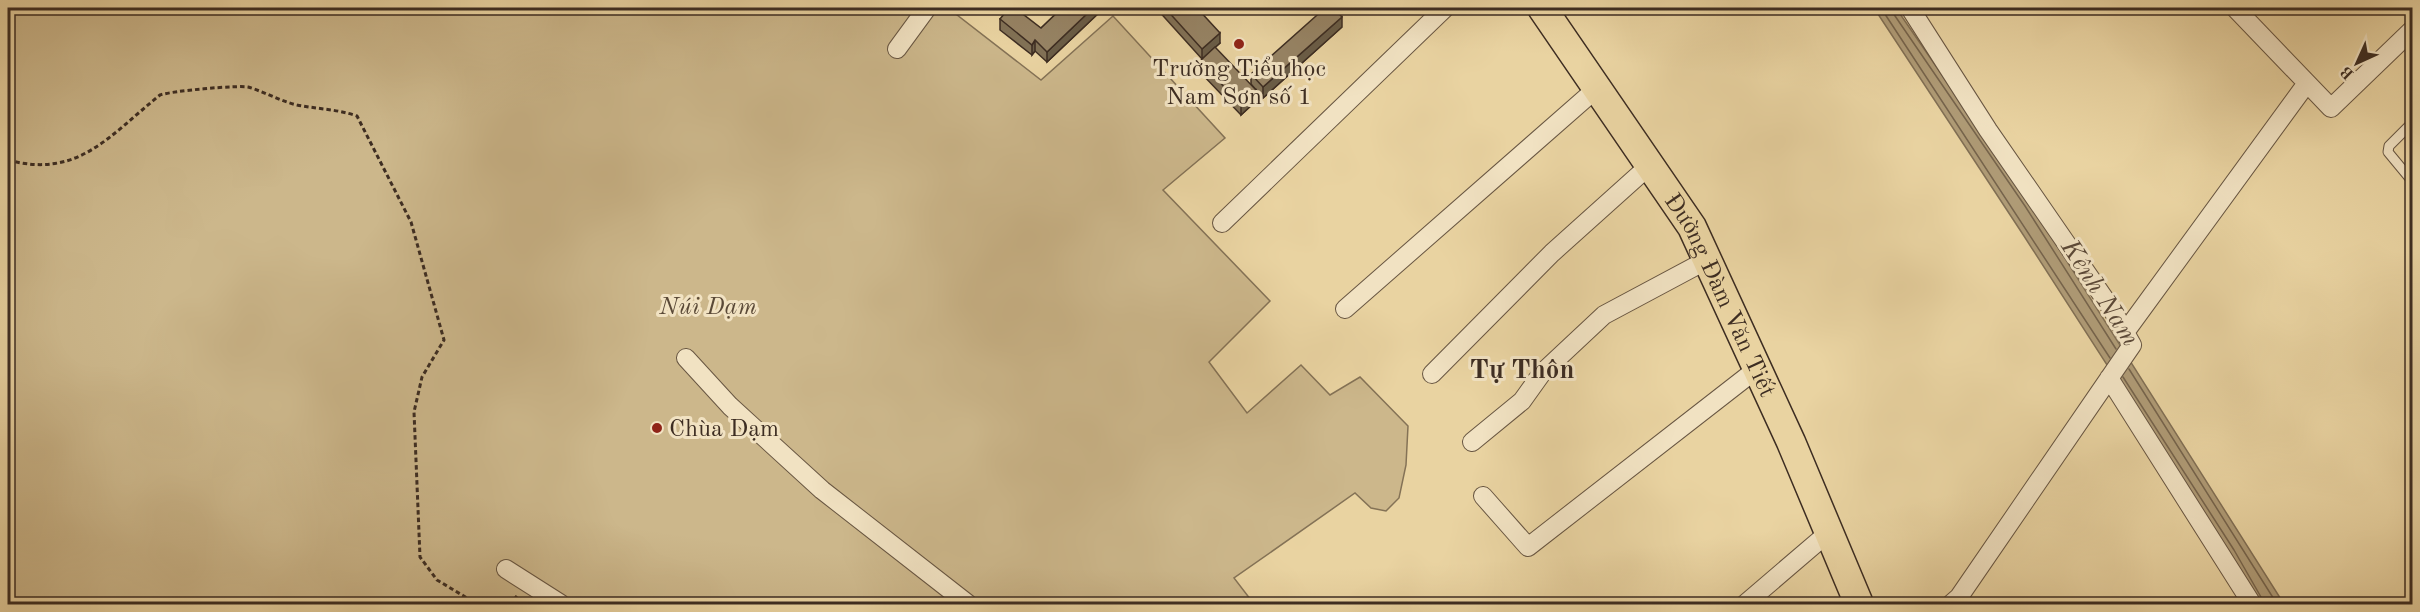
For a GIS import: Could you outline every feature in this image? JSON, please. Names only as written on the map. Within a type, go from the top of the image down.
[{"type":"main road","name":"Đường Đàm Văn Tiết","points":[[1542,8],[1692,227],[1758,368],[1859,604]]},
{"type":"street","points":[[897,49],[927,8]]},
{"type":"street","points":[[1222,223],[1445,8]]},
{"type":"street","points":[[1910,8],[1988,130],[2129,338]]},
{"type":"street","points":[[2235,8],[2331,108],[2412,30]]},
{"type":"street","points":[[1958,602],[2109,378],[2129,338],[2307,83]]},
{"type":"street","points":[[1345,309],[1596,89]]},
{"type":"street","points":[[1432,374],[1552,253],[1650,165]]},
{"type":"street","points":[[1472,442],[1522,401],[1542,373],[1604,315],[1707,260]]},
{"type":"street","points":[[686,358],[730,406],[822,490],[968,604]]},
{"type":"street","points":[[1483,496],[1528,547],[1758,368]]},
{"type":"street","points":[[2109,378],[2253,604]]},
{"type":"street","points":[[1745,604],[1828,533]]},
{"type":"street","points":[[506,569],[561,604]]},
{"type":"lane","points":[[2412,123],[2389,146],[2388,152],[2412,181]]},
{"type":"path","points":[[8,160],[28,165],[55,165],[83,157],[160,95],[175,90],[206,91],[244,86],[295,105],[340,110],[357,116],[411,222],[444,340],[422,377],[414,412],[420,557],[437,580],[477,604]]},
{"type":"green space","name":"Núi Dạm","points":[[8,8],[948,8],[1041,80],[1113,16],[1225,138],[1163,190],[1270,301],[1209,362],[1247,413],[1301,365],[1330,395],[1360,377],[1408,426],[1406,465],[1399,498],[1386,511],[1371,508],[1355,493],[1234,578],[1254,604],[8,604]]},
{"type":"water","name":"Kênh Nam","points":[[1874,8],[1896,8],[2030,203],[2284,604],[2261,604]]},
{"type":"building","points":[[1009,8],[1015,8],[1041,28],[1062,8],[1093,8],[1047,52],[1035,40],[1032,45],[1000,19]]},
{"type":"building","points":[[1165,8],[1197,8],[1220,33],[1202,49]]},
{"type":"building","points":[[1325,8],[1334,8],[1342,17],[1263,87],[1251,74]]},
{"type":"building","points":[[1215,47],[1256,90],[1241,105],[1200,61]]},
{"type":"place","name":"Trường Tiểu học Nam Sơn số 1","points":[[1239,44]]},
{"type":"place","name":"Chùa Dạm","points":[[657,428]]},
{"type":"district","name":"Tự Thôn","points":[[1522,369]]}]
